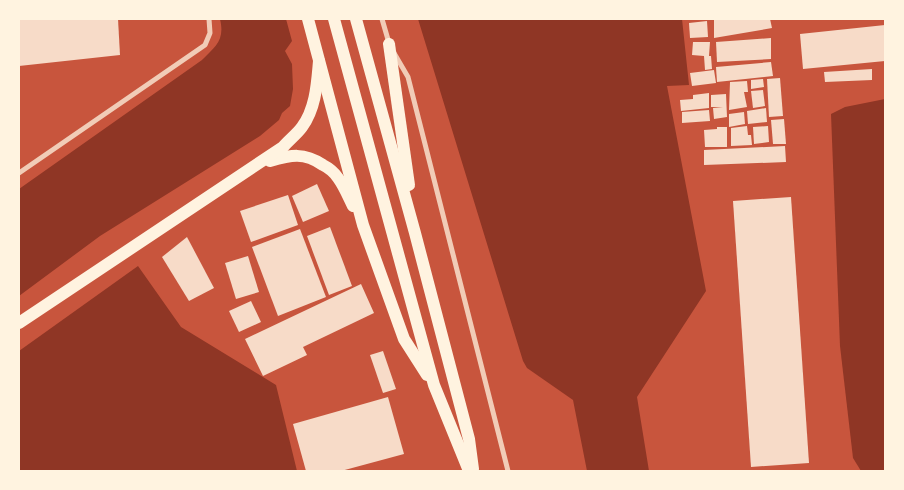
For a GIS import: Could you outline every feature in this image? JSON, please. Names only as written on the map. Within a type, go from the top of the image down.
[{"type":"main road","points":[[308,19],[363,225],[404,339],[434,385]]},
{"type":"main road","points":[[334,19],[434,385],[469,471]]},
{"type":"main road","points":[[356,19],[469,439],[474,471]]},
{"type":"main road","points":[[389,44],[415,233]]},
{"type":"main road","points":[[19,323],[283,147],[302,126],[310,113],[316,94],[319,61]]},
{"type":"main road","points":[[260,164],[286,156],[301,155],[316,160],[337,176],[363,225]]},
{"type":"street","points":[[19,173],[205,45],[210,33],[209,19]]},
{"type":"street","points":[[382,19],[389,44],[408,77],[508,471]]},
{"type":"shaded area","points":[[220,19],[286,19],[292,41],[285,51],[292,64],[293,89],[290,106],[282,113],[279,120],[260,136],[100,236],[19,296],[19,189],[202,60],[220,38]]},
{"type":"shaded area","points":[[418,19],[682,19],[689,85],[667,86],[706,291],[637,397],[649,471],[587,471],[573,400],[527,368],[523,361]]},
{"type":"shaded area","points":[[885,99],[885,471],[861,471],[853,458],[840,346],[831,114],[845,107]]},
{"type":"shaded area","points":[[138,266],[181,327],[276,385],[297,471],[19,471],[19,351]]},
{"type":"building","points":[[19,19],[118,19],[120,55],[19,66]]},
{"type":"building","points":[[770,19],[772,28],[714,38],[714,20]]},
{"type":"building","points":[[707,21],[708,37],[690,38],[689,23]]},
{"type":"building","points":[[885,25],[885,61],[803,69],[800,34]]},
{"type":"building","points":[[771,38],[771,59],[717,62],[716,42]]},
{"type":"building","points":[[693,42],[710,42],[709,56],[711,56],[712,69],[705,70],[704,56],[692,55]]},
{"type":"building","points":[[771,62],[773,76],[717,82],[716,67]]},
{"type":"building","points":[[872,69],[872,80],[825,82],[824,72]]},
{"type":"building","points":[[714,70],[716,83],[692,86],[690,73]]},
{"type":"building","points":[[780,78],[783,116],[769,117],[767,79]]},
{"type":"building","points":[[763,79],[764,87],[751,89],[751,80]]},
{"type":"building","points":[[747,81],[748,92],[744,92],[747,107],[729,110],[730,82]]},
{"type":"building","points":[[763,90],[765,106],[753,108],[751,91]]},
{"type":"building","points":[[709,93],[709,108],[681,111],[680,100],[693,99],[693,95]]},
{"type":"building","points":[[726,94],[727,117],[714,119],[713,108],[723,107],[711,107],[711,95]]},
{"type":"building","points":[[766,108],[767,122],[748,124],[747,111]]},
{"type":"building","points":[[709,110],[710,121],[682,123],[682,112]]},
{"type":"building","points":[[744,112],[745,124],[729,127],[729,114]]},
{"type":"building","points":[[784,119],[786,144],[773,144],[771,120]]},
{"type":"building","points":[[747,126],[748,135],[751,135],[752,145],[731,146],[731,128]]},
{"type":"building","points":[[768,126],[769,142],[754,144],[753,127]]},
{"type":"building","points":[[717,127],[727,127],[727,147],[705,147],[704,130],[717,129]]},
{"type":"building","points":[[785,146],[786,162],[704,165],[704,150]]},
{"type":"building","points":[[317,184],[329,211],[303,222],[292,196]]},
{"type":"building","points":[[288,195],[298,225],[251,242],[240,211]]},
{"type":"building","points":[[791,197],[809,463],[751,467],[733,201]]},
{"type":"building","points":[[330,227],[352,286],[329,295],[307,236]]},
{"type":"building","points":[[300,229],[326,297],[278,316],[252,247]]},
{"type":"building","points":[[187,237],[214,288],[189,301],[162,257]]},
{"type":"building","points":[[248,256],[259,292],[236,299],[225,263]]},
{"type":"building","points":[[361,284],[374,313],[303,347],[307,355],[263,376],[245,339]]},
{"type":"building","points":[[251,301],[261,322],[239,332],[229,311]]},
{"type":"building","points":[[383,351],[396,389],[383,393],[370,355]]},
{"type":"building","points":[[388,397],[404,454],[341,471],[306,471],[293,424]]}]
